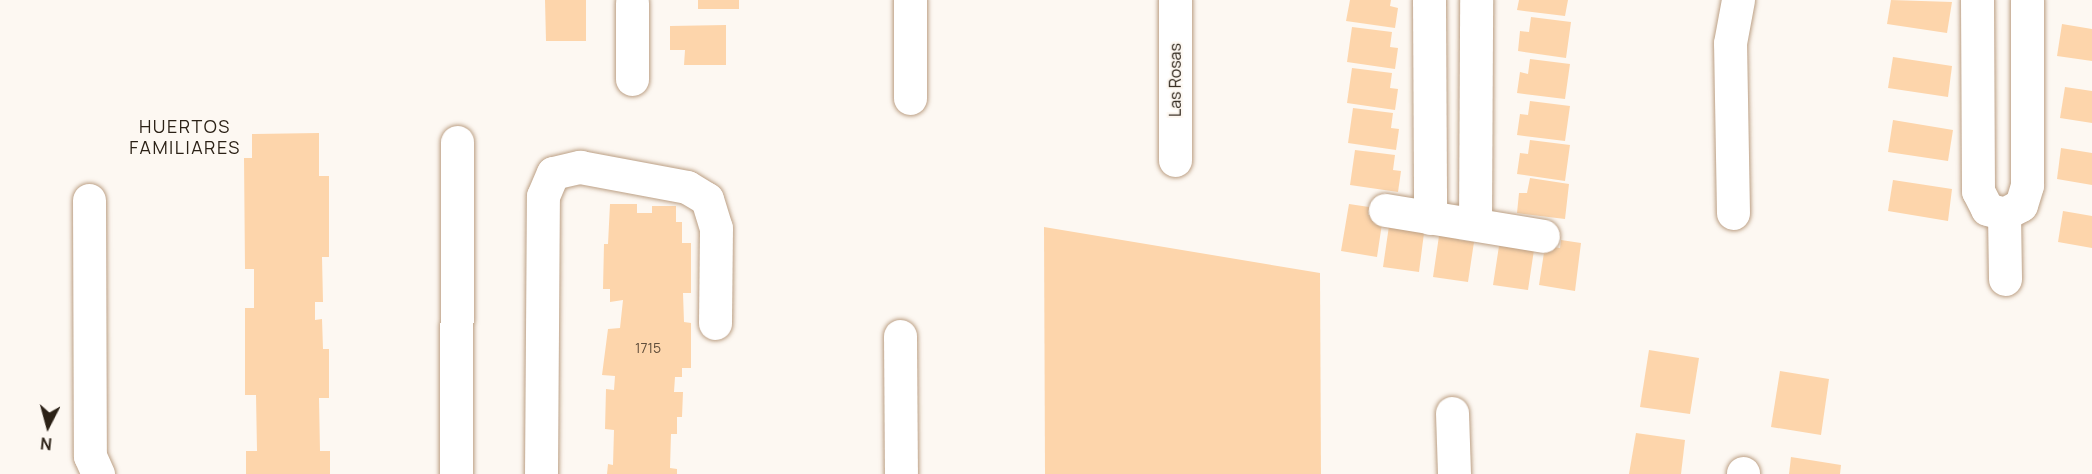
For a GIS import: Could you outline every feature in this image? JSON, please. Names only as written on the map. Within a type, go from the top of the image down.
[{"type":"street","points":[[910,0],[910,98]]},
{"type":"street","name":"Las Rosas","points":[[1175,0],[1175,160]]},
{"type":"street","points":[[1429,0],[1430,218]]},
{"type":"street","points":[[1475,225],[1476,0]]},
{"type":"street","points":[[1733,213],[1730,43],[1738,0]]},
{"type":"street","points":[[1977,0],[1978,191],[1987,208],[2004,214],[2021,205],[2027,185],[2027,0]]},
{"type":"street","points":[[631,1],[632,78]]},
{"type":"street","points":[[456,474],[457,142]]},
{"type":"street","points":[[541,474],[543,196],[553,173],[580,167],[687,187],[707,199],[716,228],[715,324]]},
{"type":"street","points":[[89,200],[90,456],[98,474]]},
{"type":"street","points":[[1384,210],[1543,236]]},
{"type":"street","points":[[2004,214],[2005,279]]},
{"type":"street","points":[[900,336],[901,474]]},
{"type":"street","points":[[1452,413],[1454,474]]},
{"type":"building","points":[[545,0],[586,0],[586,41],[546,41]]},
{"type":"building","points":[[698,0],[739,0],[739,9],[698,9]]},
{"type":"building","points":[[1350,0],[1391,0],[1390,6],[1398,8],[1395,28],[1346,21]]},
{"type":"building","points":[[1519,0],[1568,0],[1565,16],[1517,10]]},
{"type":"building","points":[[1891,0],[1952,2],[1947,33],[1887,24]]},
{"type":"building","points":[[1531,17],[1571,22],[1566,58],[1518,51],[1520,31],[1529,32]]},
{"type":"building","points":[[2062,24],[2092,29],[2092,61],[2057,56]]},
{"type":"building","points":[[726,25],[726,65],[684,65],[685,50],[670,50],[670,26]]},
{"type":"building","points":[[1352,27],[1392,32],[1390,47],[1398,48],[1395,69],[1347,62]]},
{"type":"building","points":[[1893,57],[1952,66],[1948,97],[1888,88]]},
{"type":"building","points":[[1530,59],[1570,64],[1565,99],[1517,93],[1520,72],[1528,74]]},
{"type":"building","points":[[1352,68],[1392,73],[1390,88],[1398,89],[1395,110],[1347,103]]},
{"type":"building","points":[[2065,87],[2092,91],[2092,123],[2060,118]]},
{"type":"building","points":[[1530,101],[1570,106],[1565,141],[1517,135],[1520,114],[1528,115]]},
{"type":"building","points":[[1353,108],[1393,113],[1391,128],[1399,129],[1396,150],[1348,143]]},
{"type":"building","points":[[1893,120],[1953,130],[1948,161],[1888,152]]},
{"type":"building","points":[[319,133],[319,176],[329,176],[329,257],[322,257],[323,302],[315,302],[315,320],[322,319],[323,349],[329,349],[329,398],[319,398],[320,451],[330,451],[330,474],[246,474],[246,451],[257,451],[256,395],[245,395],[245,308],[254,308],[254,269],[245,269],[244,158],[252,158],[252,134]]},
{"type":"building","points":[[1530,140],[1570,145],[1565,181],[1517,174],[1520,153],[1528,154]]},
{"type":"building","points":[[2061,148],[2092,153],[2092,185],[2057,179]]},
{"type":"building","points":[[1355,150],[1395,155],[1393,170],[1401,171],[1398,192],[1350,185]]},
{"type":"building","points":[[1530,178],[1569,184],[1565,219],[1517,213],[1519,193],[1527,193]]},
{"type":"building","points":[[1893,180],[1952,189],[1948,221],[1888,211]]},
{"type":"building","points":[[610,204],[637,204],[637,213],[652,213],[652,206],[676,206],[676,222],[682,222],[682,243],[691,243],[691,293],[683,293],[684,322],[691,323],[691,368],[682,368],[682,377],[675,377],[674,392],[683,392],[682,417],[677,417],[677,434],[671,434],[670,468],[677,469],[677,474],[607,474],[608,464],[613,465],[614,430],[605,429],[606,389],[614,390],[615,376],[602,375],[608,329],[620,328],[623,300],[610,302],[610,289],[603,289],[604,244],[608,244]]},
{"type":"building","points":[[1349,204],[1369,207],[1368,215],[1383,217],[1377,257],[1341,251]]},
{"type":"building","points":[[2063,211],[2092,216],[2092,248],[2058,242]]},
{"type":"building","points":[[1390,219],[1424,233],[1419,272],[1383,267]]},
{"type":"building","points":[[1044,227],[1320,273],[1321,474],[1045,474]]},
{"type":"building","points":[[1440,229],[1460,232],[1459,240],[1474,242],[1468,282],[1433,277]]},
{"type":"building","points":[[1561,240],[1581,243],[1575,291],[1539,285],[1545,246],[1560,248]]},
{"type":"building","points":[[1535,243],[1528,290],[1493,285],[1499,246],[1514,248]]},
{"type":"building","points":[[1649,350],[1699,358],[1690,414],[1640,407]]},
{"type":"building","points":[[1780,371],[1829,379],[1821,435],[1771,427]]},
{"type":"building","points":[[1636,433],[1685,440],[1681,474],[1629,474]]},
{"type":"building","points":[[1791,457],[1841,465],[1840,474],[1789,474]]},
{"type":"district","name":"HUERTOS FAMILIARES","points":[[185,137]]}]
